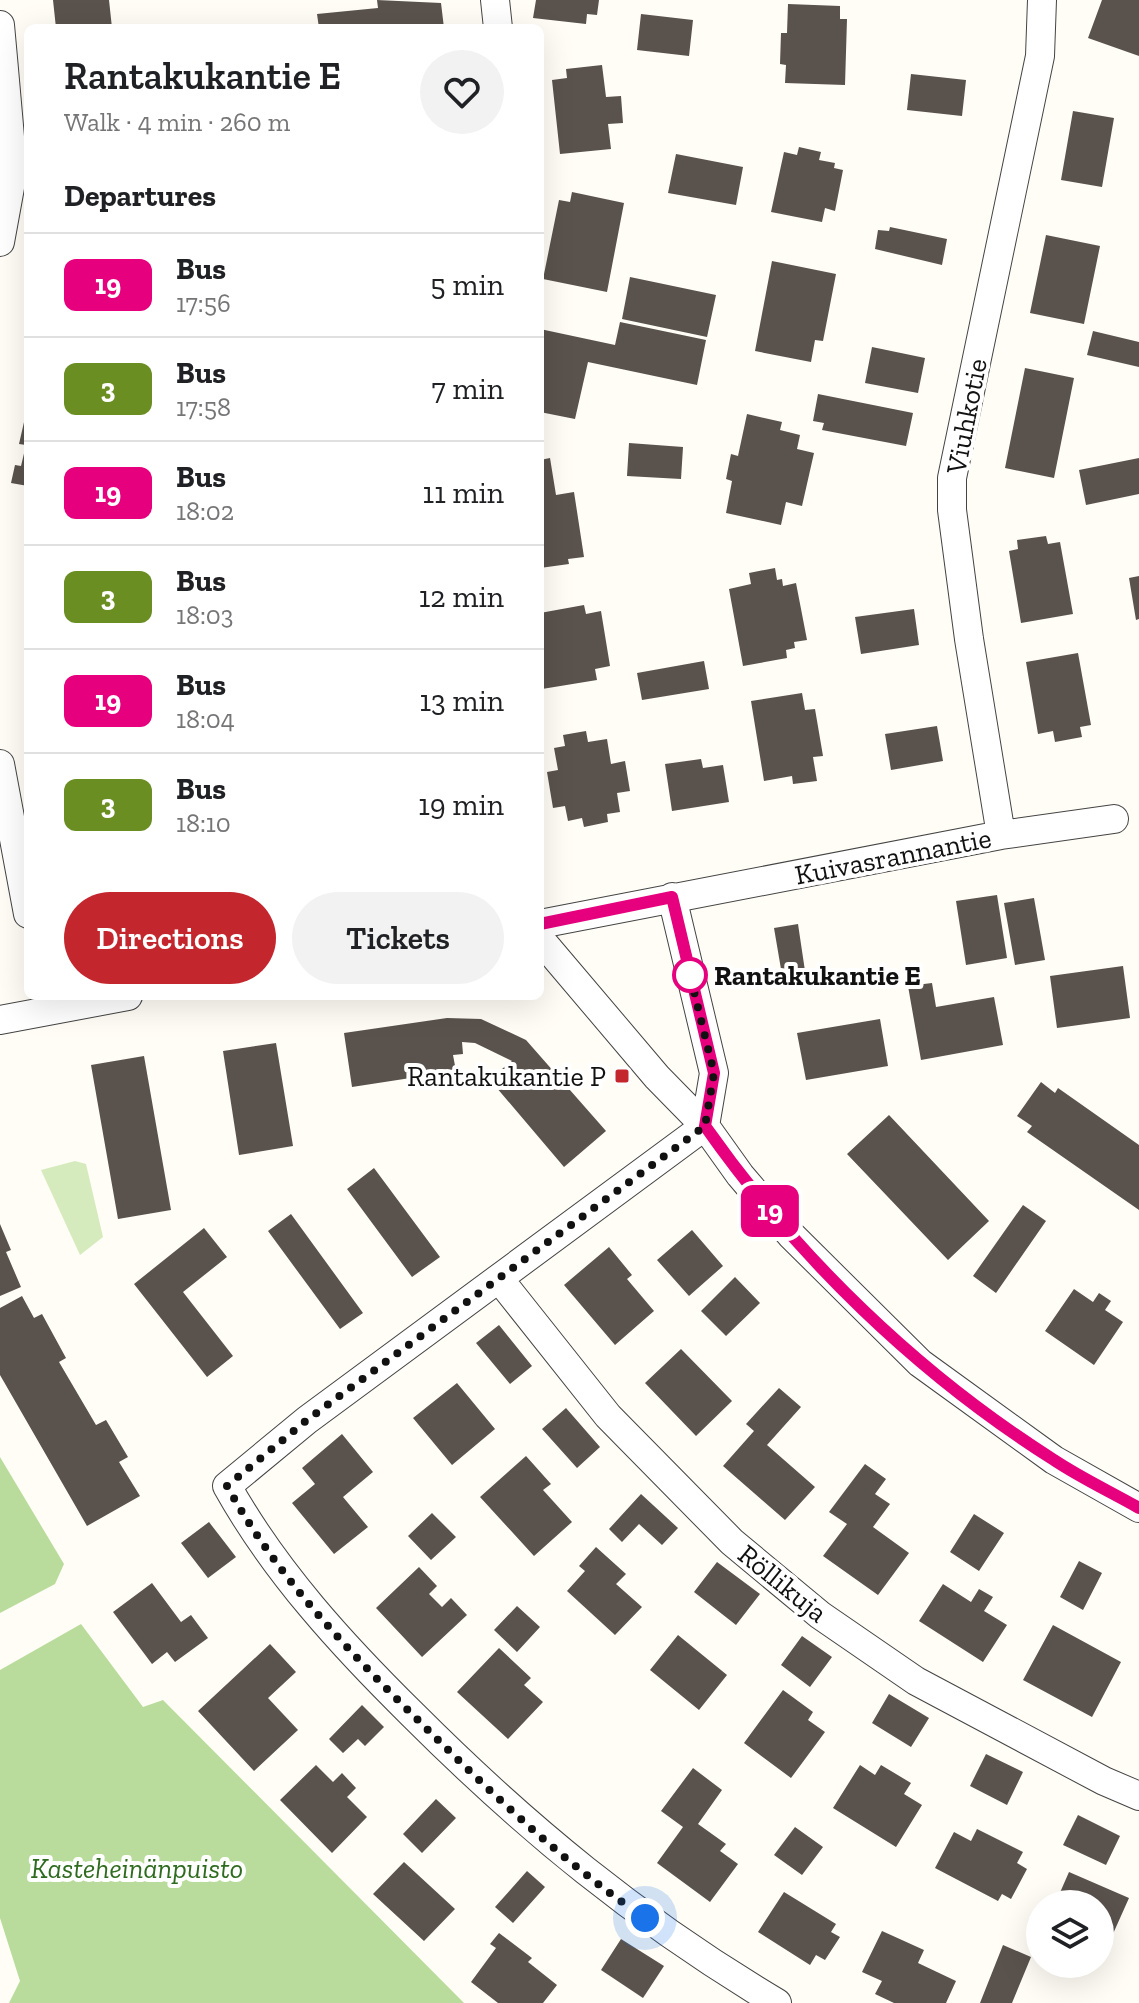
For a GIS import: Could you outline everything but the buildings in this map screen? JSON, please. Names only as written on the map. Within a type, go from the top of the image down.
[{"type":"street","points":[[495,0],[498,24]]},
{"type":"street","name":"Viuhkotie","points":[[1001,835],[969,639],[952,510],[952,478],[1040,56],[1042,0]]},
{"type":"street","points":[[0,25],[13,171],[0,242]]},
{"type":"street","points":[[0,764],[24,893]]},
{"type":"street","name":"Kuivasrannantie","points":[[544,923],[1001,835],[1114,819]]},
{"type":"street","points":[[672,897],[714,1073],[705,1126],[307,1420],[227,1486],[251,1530],[356,1658],[490,1792],[620,1901],[777,2003]]},
{"type":"street","points":[[544,944],[657,1077],[705,1126],[740,1175],[791,1235],[920,1363],[1054,1460],[1139,1508]]},
{"type":"street","points":[[0,1020],[44,1003],[80,1000]]},
{"type":"street","name":"Röllikuja","points":[[500,1280],[608,1416],[732,1542],[820,1615],[916,1681],[1104,1781],[1139,1796]]},
{"type":"green space","points":[[75,1161],[86,1164],[103,1237],[80,1255],[41,1170]]},
{"type":"green space","points":[[0,1457],[64,1564],[55,1584],[0,1613]]},
{"type":"green space","name":"Kasteheinänpuisto","points":[[81,1624],[143,1707],[163,1700],[464,2003],[9,2003],[20,1981],[0,1918],[0,1670]]},
{"type":"bus line","name":"19","points":[[544,923],[672,897],[714,1073],[705,1126],[740,1175],[791,1235],[920,1363],[1054,1460],[1139,1508]]},
{"type":"place","name":"Rantakukantie E","points":[[690,975]]},
{"type":"place","name":"Rantakukantie P","points":[[622,1076]]},
{"type":"route","points":[[645,1918],[620,1901],[490,1792],[356,1658],[251,1530],[227,1486],[307,1420],[705,1126],[714,1073],[690,975]]}]
